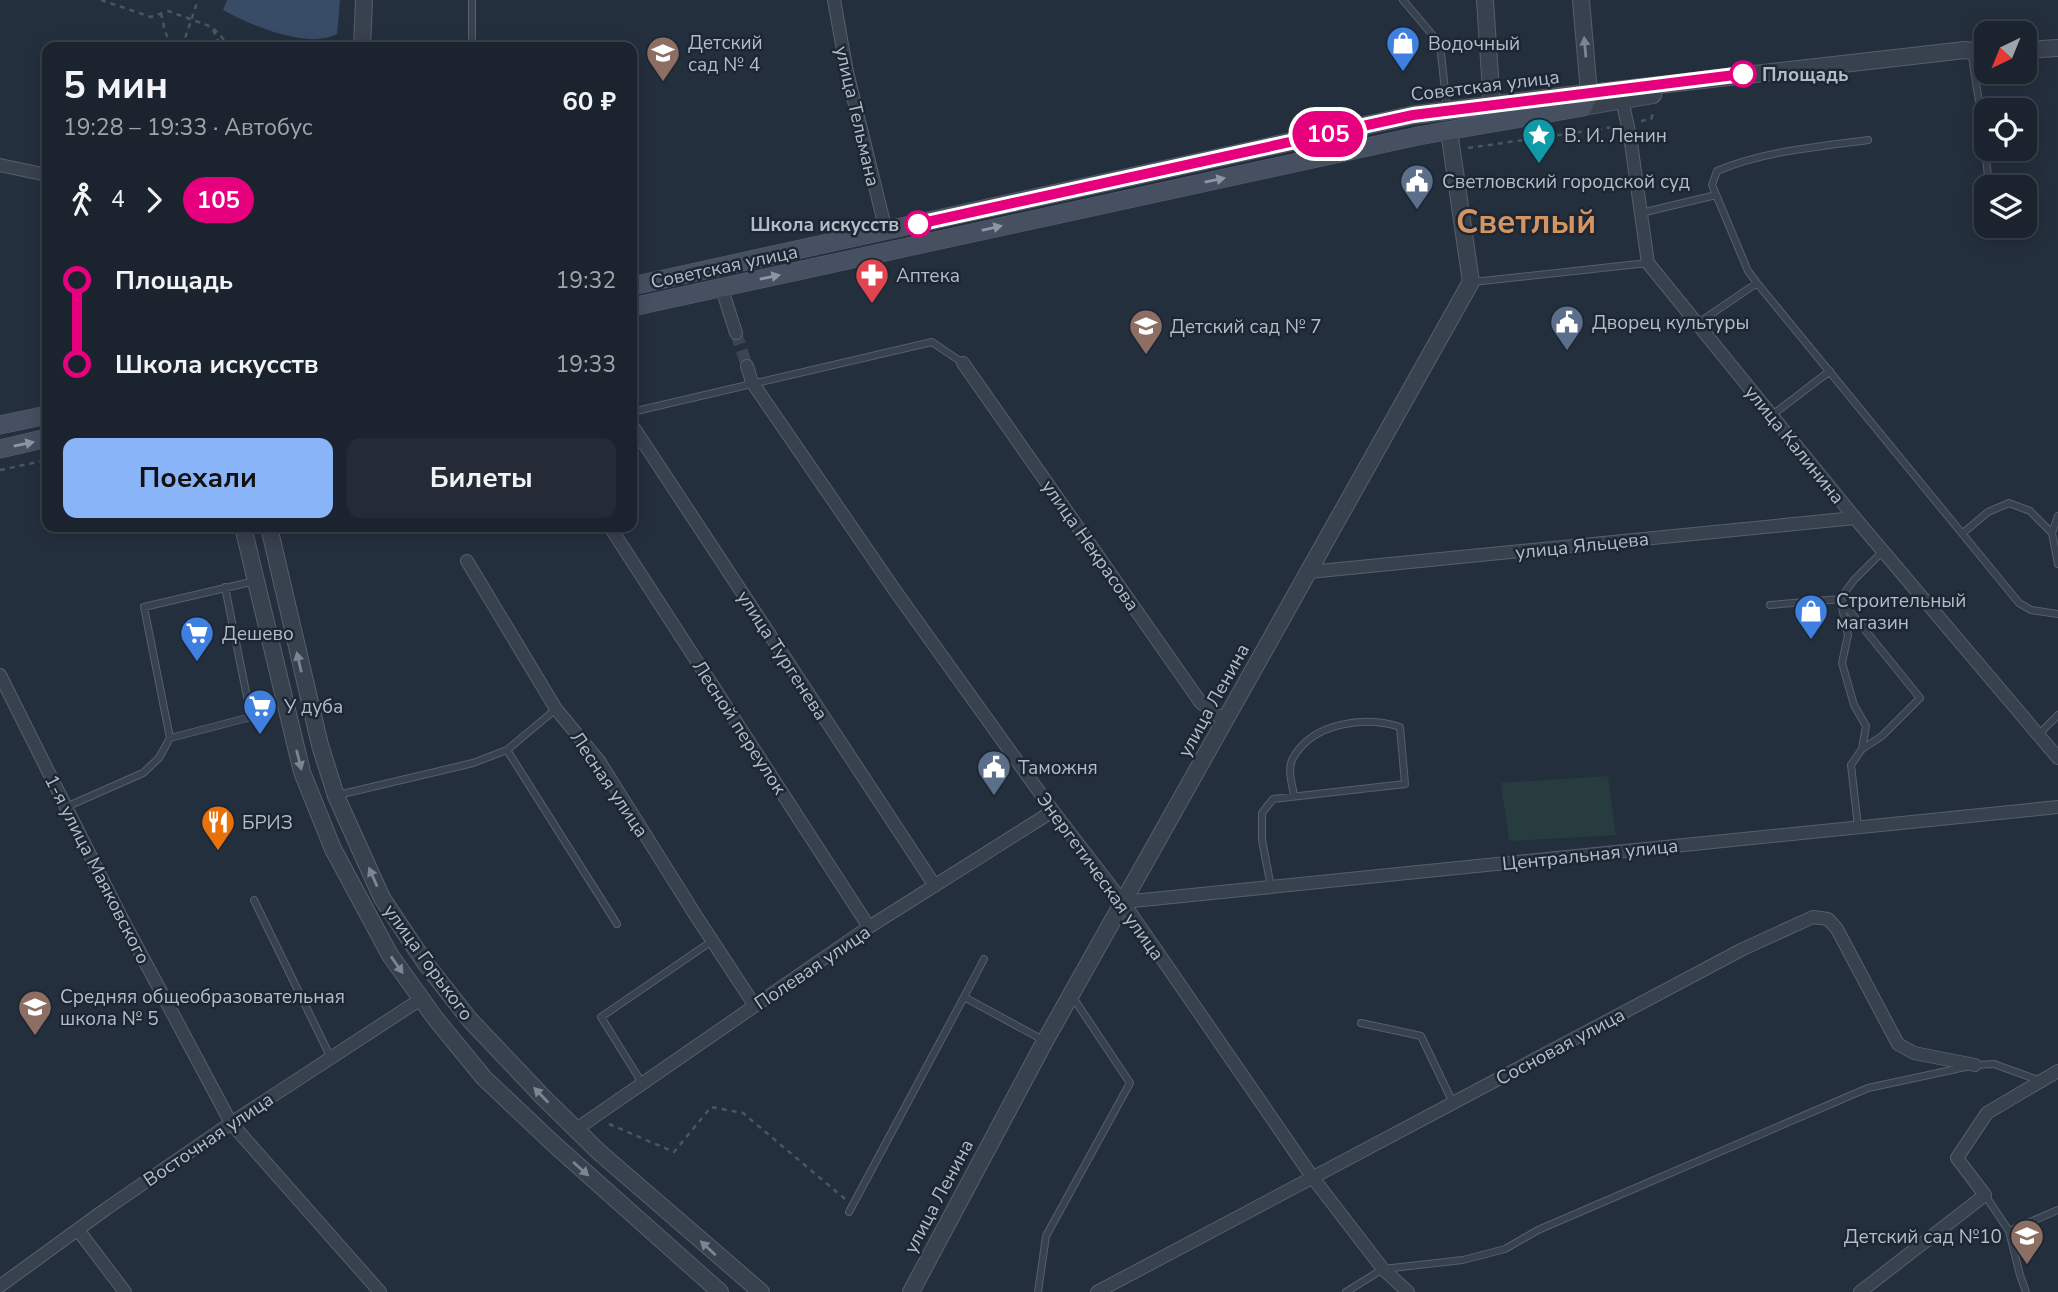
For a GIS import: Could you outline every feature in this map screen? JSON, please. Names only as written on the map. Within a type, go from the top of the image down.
[{"type":"main road","name":"Советская улица","points":[[637,285],[1413,115],[1492,106],[1586,100]]},
{"type":"main road","name":"Советская улица","points":[[637,306],[1418,136],[1503,121],[1586,100]]},
{"type":"main road","points":[[1447,110],[1449,131]]},
{"type":"main road","points":[[0,425],[42,416]]},
{"type":"main road","points":[[0,449],[42,439]]},
{"type":"street","points":[[362,42],[364,0]]},
{"type":"street","name":"улица Тельмана","points":[[834,0],[847,72],[886,231]]},
{"type":"street","points":[[1485,0],[1492,106],[1503,121]]},
{"type":"street","points":[[1581,0],[1586,100]]},
{"type":"street","points":[[2037,49],[2058,48]]},
{"type":"street","name":"Советская улица","points":[[1586,100],[1965,50],[1974,52]]},
{"type":"street","points":[[1621,94],[1630,136],[1648,263]]},
{"type":"street","points":[[1449,131],[1471,282]]},
{"type":"street","points":[[0,164],[42,174]]},
{"type":"street","name":"улица Калинина","points":[[1648,263],[1855,518],[2058,758]]},
{"type":"street","name":"улица Ленина","points":[[911,1292],[1045,1041],[1471,282]]},
{"type":"street","points":[[722,289],[736,333]]},
{"type":"street","name":"улица Некрасова","points":[[963,363],[1201,703],[1225,721]]},
{"type":"street","name":"Энергетическая улица","points":[[747,366],[752,382],[896,592],[1053,811],[1123,902],[1313,1178],[1383,1269]]},
{"type":"street","name":"улица Тургенева","points":[[637,433],[935,886]]},
{"type":"street","name":"улица Яльцева","points":[[1310,572],[1855,518]]},
{"type":"street","name":"улица Горького","points":[[244,532],[302,772],[332,849],[390,955],[484,1078],[720,1292]]},
{"type":"street","name":"улица Горького","points":[[270,532],[311,709],[336,796],[382,898],[470,1020],[575,1130],[761,1292]]},
{"type":"street","name":"Лесной переулок","points":[[613,532],[869,927]]},
{"type":"street","name":"Лесная улица","points":[[467,561],[556,709],[599,761],[755,1006]]},
{"type":"street","name":"1-я улица Маяковского","points":[[0,675],[5,696],[231,1123],[380,1292]]},
{"type":"street","points":[[287,714],[311,709]]},
{"type":"street","name":"Центральная улица","points":[[1123,902],[2058,807]]},
{"type":"street","name":"Полевая улица","points":[[575,1130],[869,927],[1053,811]]},
{"type":"street","name":"Сосновая улица","points":[[1097,1292],[1743,949],[1812,917],[1828,919],[1837,929],[1898,1044],[1914,1053],[1975,1065]]},
{"type":"street","points":[[421,999],[442,984]]},
{"type":"street","name":"Восточная улица","points":[[0,1286],[231,1123],[421,999]]},
{"type":"street","points":[[1860,1292],[1985,1195],[1957,1158],[1987,1113],[2058,1071]]},
{"type":"street","points":[[556,1146],[575,1130]]},
{"type":"street","points":[[78,1230],[125,1292]]},
{"type":"street","points":[[1383,1269],[1391,1292]]},
{"type":"street","points":[[1383,1269],[1408,1292]]},
{"type":"lane","points":[[472,0],[472,42]]},
{"type":"lane","points":[[1403,0],[1440,44],[1447,110]]},
{"type":"lane","points":[[1440,44],[1488,42]]},
{"type":"lane","points":[[1981,84],[1988,175]]},
{"type":"lane","points":[[1868,140],[1804,148],[1741,161],[1717,171],[1712,184],[1748,271],[2020,603],[2031,610],[2058,614]]},
{"type":"lane","points":[[1641,214],[1716,195]]},
{"type":"lane","points":[[1471,282],[1648,263]]},
{"type":"lane","points":[[1697,323],[1758,283]]},
{"type":"lane","points":[[637,411],[932,342],[963,363]]},
{"type":"lane","points":[[1772,415],[1830,371]]},
{"type":"lane","points":[[1963,533],[1988,512],[2009,503],[2030,511],[2052,533]]},
{"type":"lane","points":[[2058,516],[2052,533],[2058,564]]},
{"type":"lane","points":[[1770,605],[1840,599],[1854,580],[1883,551]]},
{"type":"lane","points":[[66,807],[144,773],[159,758],[170,738],[144,607],[256,580]]},
{"type":"lane","points":[[170,738],[251,717],[225,587]]},
{"type":"lane","points":[[1840,599],[1848,635],[1842,663],[1854,705],[1866,726],[1862,749],[1852,765],[1858,827]]},
{"type":"lane","points":[[1840,599],[1920,698],[1882,736],[1862,749]]},
{"type":"lane","points":[[336,796],[473,763],[507,750],[556,709]]},
{"type":"lane","points":[[2038,735],[2058,715]]},
{"type":"lane","points":[[1271,887],[1262,840],[1262,813],[1273,799],[1405,784],[1400,727],[1382,722],[1335,725],[1311,737],[1292,759],[1290,779],[1294,795]]},
{"type":"lane","points":[[507,750],[617,924]]},
{"type":"lane","points":[[254,900],[331,1058]]},
{"type":"lane","points":[[642,1083],[601,1017],[712,941]]},
{"type":"lane","points":[[851,1209],[984,959]]},
{"type":"lane","points":[[1038,1292],[1046,1236],[1130,1083],[1071,995]]},
{"type":"lane","points":[[964,997],[1045,1041]]},
{"type":"lane","points":[[1361,1023],[1421,1037],[1453,1103]]},
{"type":"lane","points":[[1346,1292],[1383,1269],[1463,1261],[1505,1249],[1538,1230],[1868,1088],[1975,1065],[1994,1064],[2041,1081]]},
{"type":"lane","points":[[1985,1195],[2010,1231],[2026,1292]]},
{"type":"lane","points":[[2010,1231],[2058,1210]]},
{"type":"path","points":[[101,0],[151,16],[168,11],[212,27],[226,42]]},
{"type":"path","points":[[183,42],[198,0]]},
{"type":"path","points":[[161,13],[169,42]]},
{"type":"path","points":[[212,27],[219,42]]},
{"type":"path","points":[[0,470],[42,461]]},
{"type":"path","points":[[593,1116],[674,1152],[711,1107],[743,1113],[851,1209]]},
{"type":"green space","points":[[1608,776],[1616,835],[1509,841],[1501,783]]},
{"type":"water","points":[[227,0],[340,0],[337,34],[311,39],[279,34],[223,10]]},
{"type":"tunnel","points":[[736,333],[747,366]]},
{"type":"bus line","name":"105","points":[[918,224],[1413,115],[1743,74]]},
{"type":"place","name":"Водочный","points":[[1403,73]]},
{"type":"place","name":"Площадь","points":[[1743,74]]},
{"type":"place","name":"Детский сад № 4","points":[[663,83]]},
{"type":"place","name":"В. И. Ленин","points":[[1539,165]]},
{"type":"place","name":"Светловский городской суд","points":[[1417,211]]},
{"type":"place","name":"Школа искусств","points":[[918,224]]},
{"type":"place","name":"Аптека","points":[[872,305]]},
{"type":"place","name":"Дворец культуры","points":[[1567,352]]},
{"type":"place","name":"Детский сад № 7","points":[[1146,356]]},
{"type":"place","name":"Строительный магазин","points":[[1811,641]]},
{"type":"place","name":"Дешево","points":[[197,663]]},
{"type":"place","name":"У дуба","points":[[260,736]]},
{"type":"place","name":"Таможня","points":[[994,797]]},
{"type":"place","name":"БРИЗ","points":[[218,852]]},
{"type":"place","name":"Средняя общеобразовательная школа № 5","points":[[35,1037]]},
{"type":"place","name":"Детский сад №10","points":[[2027,1266]]},
{"type":"district","name":"Светлый","points":[[1526,221]]}]
